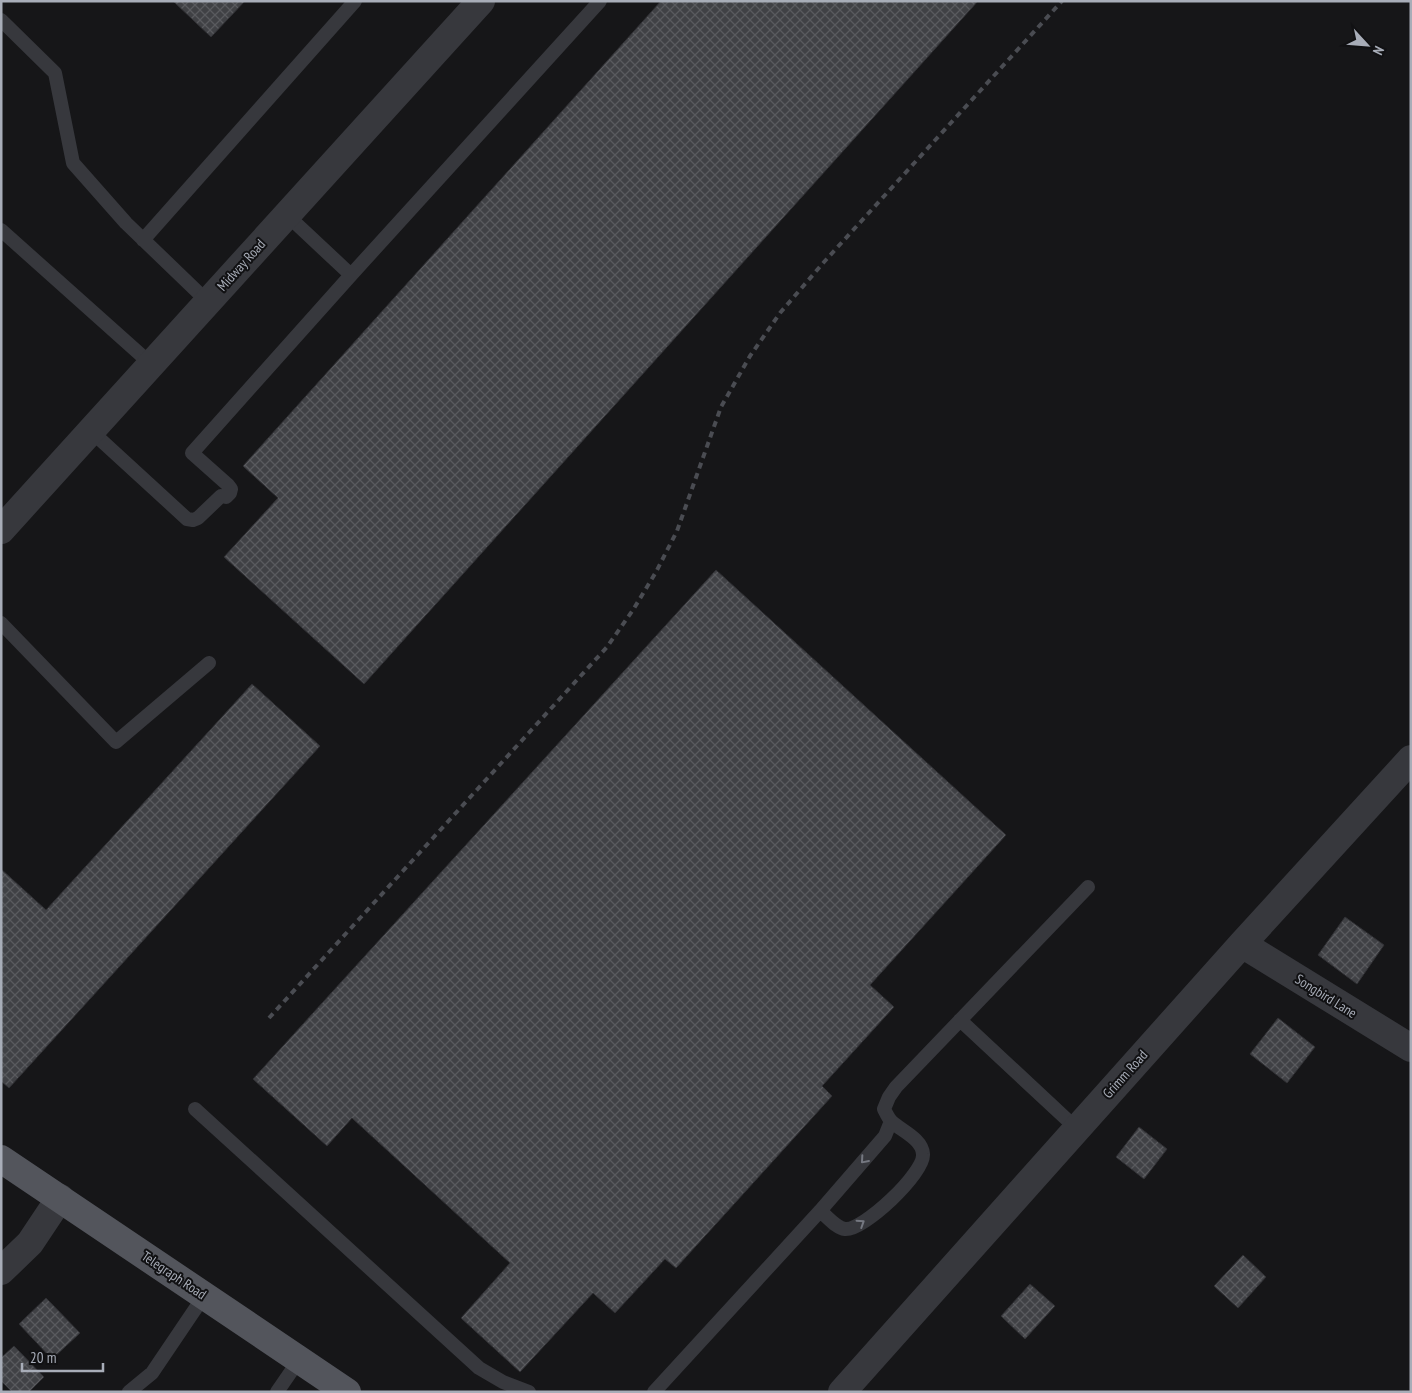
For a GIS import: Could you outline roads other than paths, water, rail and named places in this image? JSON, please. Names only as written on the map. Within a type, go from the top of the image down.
[{"type":"main road","name":"Telegraph Road","points":[[1,1159],[347,1392]]},
{"type":"street","name":"Midway Road","points":[[1,530],[481,1]]},
{"type":"street","name":"Grimm Road","points":[[842,1392],[1076,1128],[1411,759]]},
{"type":"street","name":"Songbird Lane","points":[[1242,944],[1411,1048]]},
{"type":"street","points":[[1,1271],[30,1243],[60,1198]]},
{"type":"lane","points":[[143,240],[355,1]]},
{"type":"lane","points":[[90,431],[187,519],[193,520],[198,518],[220,496],[226,497],[231,489],[192,453],[600,1]]},
{"type":"lane","points":[[1,20],[55,73],[73,162],[126,223],[208,302]]},
{"type":"lane","points":[[287,215],[351,275]]},
{"type":"lane","points":[[1,230],[151,364]]},
{"type":"lane","points":[[1,623],[116,742],[209,663]]},
{"type":"lane","points":[[820,1211],[839,1227],[845,1229],[854,1227],[872,1216],[907,1184],[923,1159],[924,1153],[918,1142],[891,1121],[884,1108],[889,1097],[896,1087],[1088,887]]},
{"type":"lane","points":[[960,1020],[1076,1128]]},
{"type":"lane","points":[[194,1109],[479,1368],[498,1379],[529,1392]]},
{"type":"lane","points":[[654,1392],[820,1211],[885,1136],[891,1121]]},
{"type":"lane","points":[[128,1392],[152,1372],[204,1296]]},
{"type":"lane","points":[[277,1392],[299,1360]]},
{"type":"railway","points":[[269,1018],[607,647],[633,610],[656,572],[677,531],[721,407],[750,356],[780,313],[824,262],[1062,1]]}]
